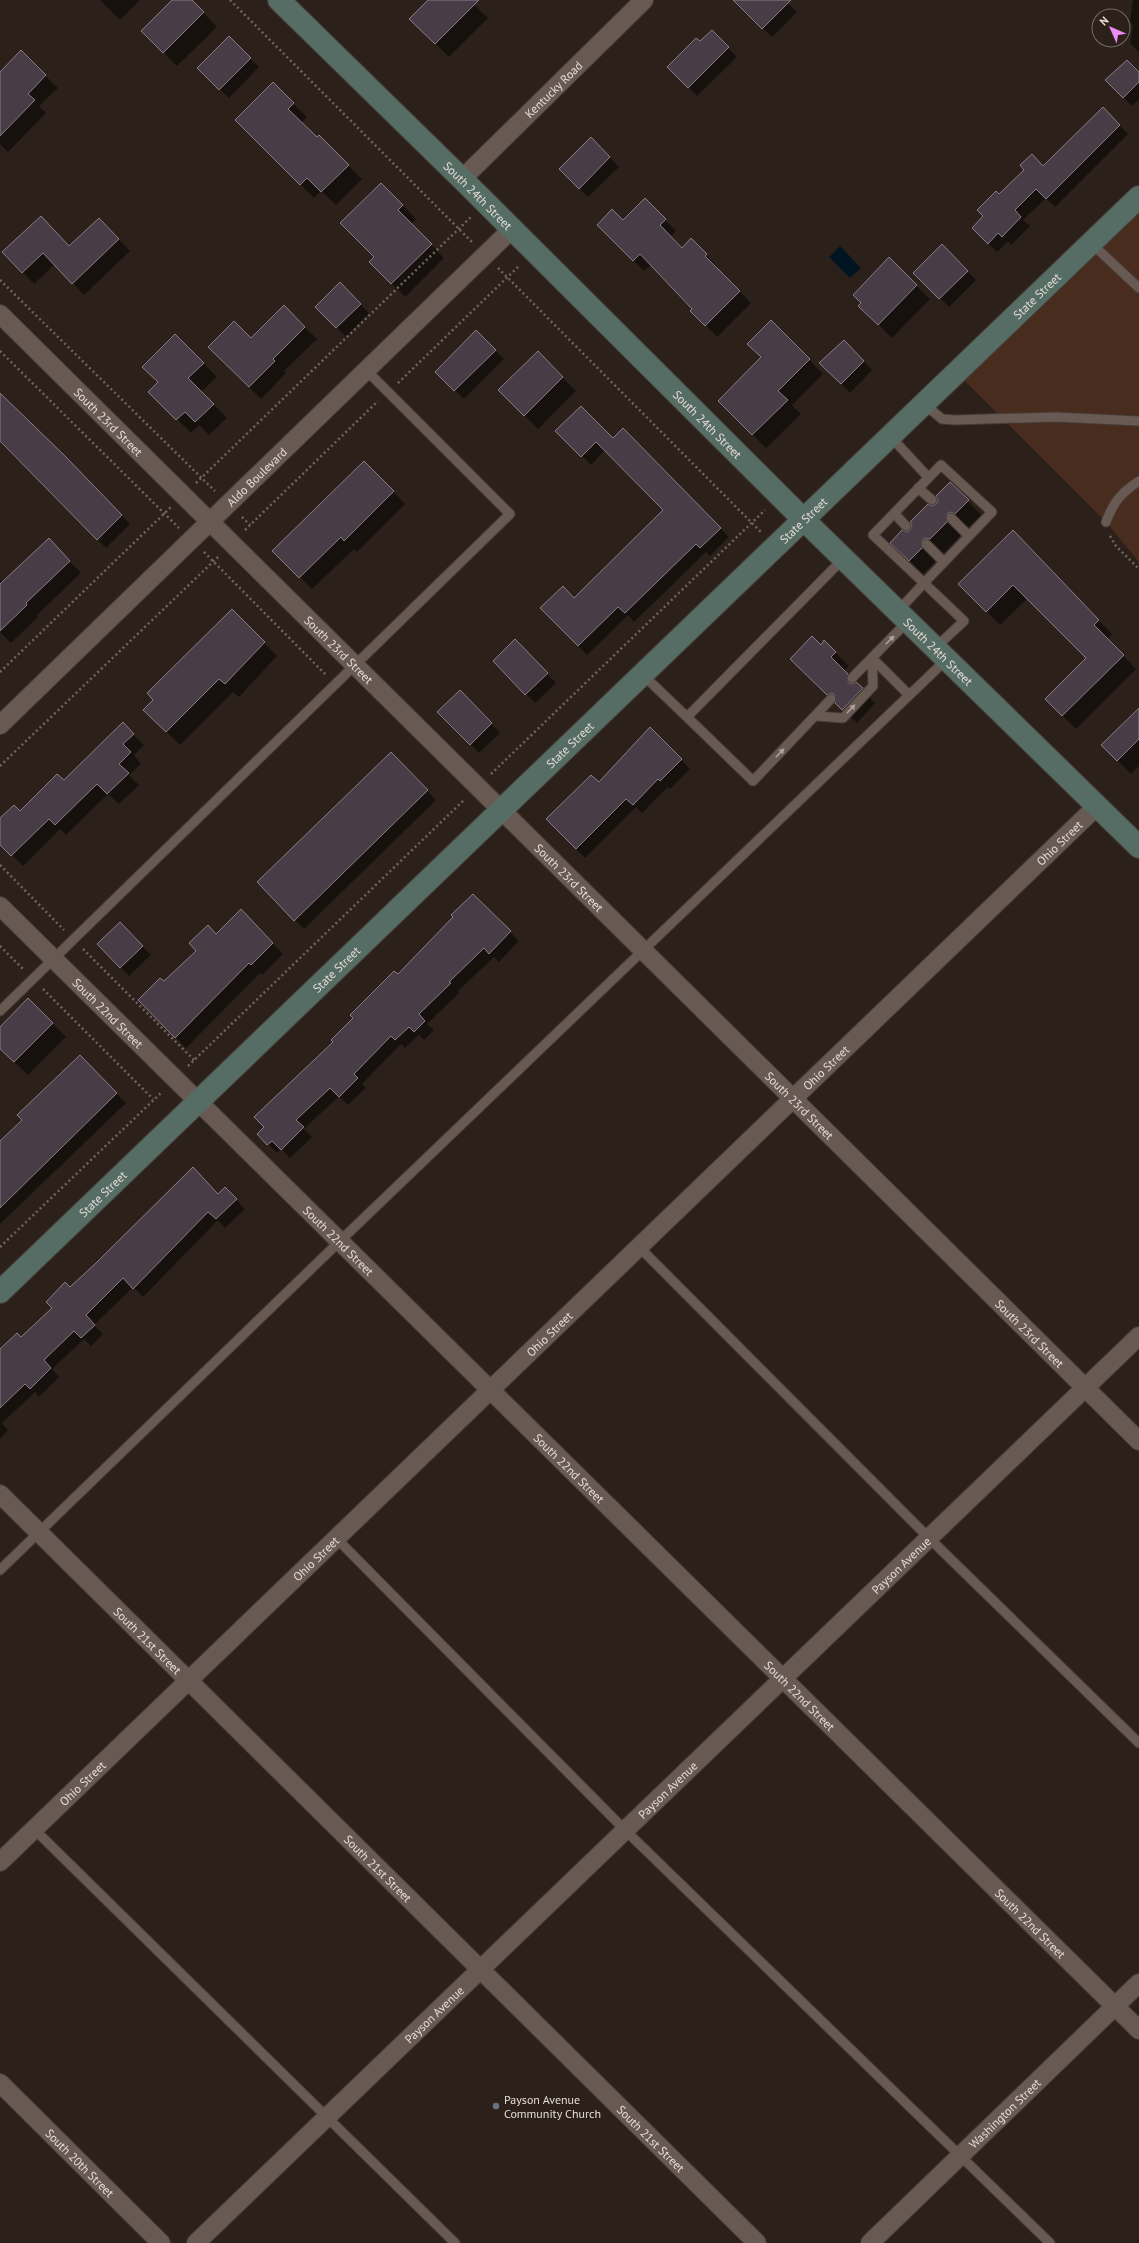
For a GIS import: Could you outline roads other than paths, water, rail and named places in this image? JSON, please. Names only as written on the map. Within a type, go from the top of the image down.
[{"type":"street","name":"South 24th Street","points":[[279,0],[486,202],[803,519],[1139,846]]},
{"type":"street","name":"Kentucky Road","points":[[462,179],[644,0]]},
{"type":"street","name":"State Street","points":[[0,1292],[1139,197]]},
{"type":"street","name":"Aldo Boulevard","points":[[0,724],[512,229]]},
{"type":"street","name":"South 23rd Street","points":[[0,314],[500,811],[1139,1440]]},
{"type":"street","name":"Ohio Street","points":[[0,1862],[1097,806]]},
{"type":"street","name":"South 22nd Street","points":[[0,906],[176,1078],[782,1680],[1139,2030]]},
{"type":"street","name":"Payson Avenue","points":[[196,2243],[1139,1336]]},
{"type":"street","name":"South 21st Street","points":[[0,1494],[757,2243]]},
{"type":"street","name":"Washington Street","points":[[870,2243],[1139,1983]]},
{"type":"street","name":"South 20th Street","points":[[0,2083],[161,2243]]},
{"type":"lane","points":[[1091,243],[1139,288]]},
{"type":"lane","points":[[0,1012],[510,514],[366,370]]},
{"type":"lane","points":[[923,403],[942,419],[955,420],[1055,417],[1139,421]]},
{"type":"lane","points":[[890,436],[928,477]]},
{"type":"lane","points":[[0,1570],[642,950],[909,695],[964,622],[924,583],[873,534],[941,465],[992,512],[924,583],[903,616],[872,658],[852,678]]},
{"type":"lane","points":[[1106,522],[1112,504],[1125,490],[1139,480]]},
{"type":"lane","points":[[918,488],[932,500]]},
{"type":"lane","points":[[894,513],[906,526]]},
{"type":"lane","points":[[951,518],[969,536]]},
{"type":"lane","points":[[926,544],[944,562]]},
{"type":"lane","points":[[687,717],[844,558]]},
{"type":"lane","points":[[872,658],[909,695]]},
{"type":"lane","points":[[816,716],[843,718],[873,686],[872,658]]},
{"type":"lane","points":[[642,674],[753,781],[831,699]]},
{"type":"lane","points":[[639,1247],[929,1538],[1139,1743]]},
{"type":"lane","points":[[336,1538],[625,1830],[1050,2243]]},
{"type":"lane","points":[[34,1829],[455,2243]]},
{"type":"water","points":[[840,246],[861,268],[850,278],[829,257]]},
{"type":"place","name":"Payson Avenue Community Church","points":[[496,2106]]}]
